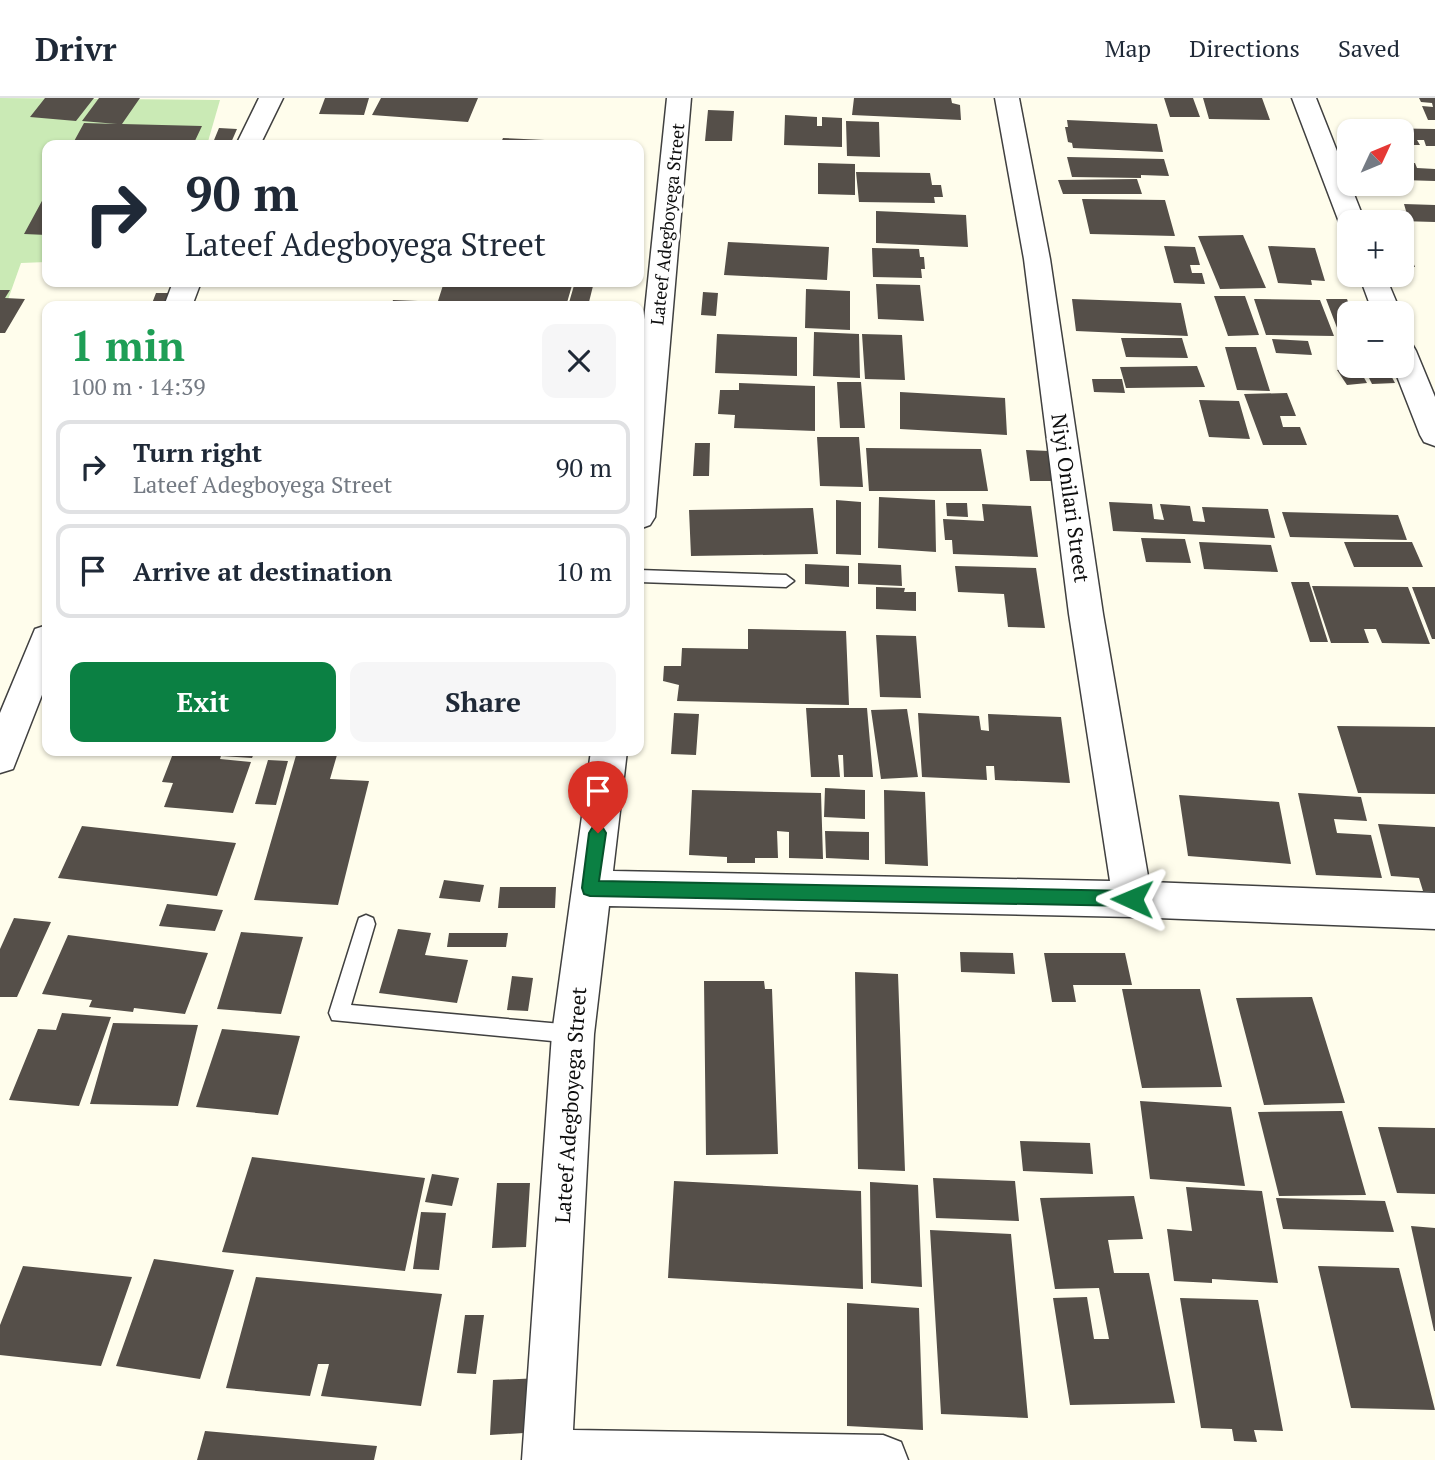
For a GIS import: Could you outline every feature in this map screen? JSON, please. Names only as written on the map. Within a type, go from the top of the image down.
[{"type":"street","points":[[250,140],[271,98]]},
{"type":"street","name":"Lateef Adegboyega Street","points":[[644,465],[679,98]]},
{"type":"street","name":"Niyi Onilari Street","points":[[1007,98],[1037,259],[1086,614],[1132,899]]},
{"type":"street","points":[[1304,98],[1347,210]]},
{"type":"street","points":[[1413,378],[1435,435]]},
{"type":"street","points":[[0,758],[42,651]]},
{"type":"street","name":"Lateef Adegboyega Street","points":[[547,1457],[573,1034],[608,756]]},
{"type":"street","points":[[590,888],[1132,899],[1435,911]]},
{"type":"street","points":[[547,1457],[883,1460]]},
{"type":"lane","points":[[644,576],[786,581]]},
{"type":"lane","points":[[366,924],[339,1013],[573,1034]]},
{"type":"green space","points":[[0,98],[220,100],[208,140],[42,140],[42,262],[21,263],[0,322]]},
{"type":"building","points":[[45,98],[94,98],[76,121],[30,117]]},
{"type":"building","points":[[99,98],[140,98],[122,124],[202,126],[195,140],[75,140],[84,123],[117,124],[82,121]]},
{"type":"building","points":[[325,98],[369,98],[364,115],[319,114]]},
{"type":"building","points":[[381,98],[478,98],[468,122],[372,115]]},
{"type":"building","points":[[854,98],[951,98],[952,103],[960,105],[961,120],[852,115]]},
{"type":"building","points":[[1164,98],[1193,98],[1200,117],[1170,117]]},
{"type":"building","points":[[1203,98],[1262,98],[1270,120],[1209,119]]},
{"type":"building","points":[[1419,98],[1435,98],[1435,120],[1428,120],[1422,106],[1433,107],[1432,103],[1421,102]]},
{"type":"building","points":[[708,110],[734,111],[732,141],[705,141]]},
{"type":"building","points":[[785,115],[817,117],[817,126],[822,126],[822,117],[842,118],[842,147],[784,145]]},
{"type":"building","points":[[1067,120],[1157,124],[1163,152],[1073,148],[1072,143],[1068,142],[1065,127],[1068,127]]},
{"type":"building","points":[[846,121],[879,122],[880,157],[847,156]]},
{"type":"building","points":[[219,128],[237,129],[232,140],[214,140]]},
{"type":"building","points":[[1414,129],[1435,129],[1435,146],[1426,146],[1424,140],[1417,140],[1420,145],[1414,145]]},
{"type":"building","points":[[503,138],[545,140],[502,140]]},
{"type":"building","points":[[1067,157],[1164,159],[1169,176],[1072,177]]},
{"type":"building","points":[[818,163],[855,164],[855,195],[818,194]]},
{"type":"building","points":[[1414,163],[1417,168],[1435,169],[1435,181],[1414,180]]},
{"type":"building","points":[[856,172],[930,173],[932,185],[941,185],[943,197],[934,197],[935,203],[859,202]]},
{"type":"building","points":[[1137,179],[1142,194],[1063,194],[1058,180]]},
{"type":"building","points":[[1082,199],[1165,200],[1175,236],[1090,234]]},
{"type":"building","points":[[42,201],[42,235],[24,234]]},
{"type":"building","points":[[1404,204],[1435,205],[1435,222],[1414,221],[1414,210],[1406,210]]},
{"type":"building","points":[[876,211],[966,215],[968,247],[876,243]]},
{"type":"building","points":[[1243,235],[1266,288],[1220,289],[1198,236]]},
{"type":"building","points":[[728,242],[829,247],[827,280],[724,275]]},
{"type":"building","points":[[1164,246],[1195,247],[1200,265],[1190,265],[1192,273],[1202,273],[1205,284],[1174,283]]},
{"type":"building","points":[[1268,246],[1315,248],[1325,281],[1311,280],[1312,285],[1278,283]]},
{"type":"building","points":[[872,248],[919,249],[920,257],[924,257],[925,269],[921,269],[922,278],[873,277]]},
{"type":"building","points":[[876,284],[920,285],[924,321],[878,319]]},
{"type":"building","points":[[442,287],[572,287],[567,301],[438,301]]},
{"type":"building","points":[[574,287],[593,287],[589,301],[569,301]]},
{"type":"building","points":[[806,289],[850,291],[850,330],[805,328]]},
{"type":"building","points":[[0,290],[10,290],[5,298],[25,299],[5,333],[0,333]]},
{"type":"building","points":[[703,292],[718,293],[716,316],[701,315]]},
{"type":"building","points":[[156,293],[173,293],[170,301],[153,301]]},
{"type":"building","points":[[1214,296],[1245,296],[1259,335],[1228,336]]},
{"type":"building","points":[[1072,299],[1181,303],[1188,336],[1076,331]]},
{"type":"building","points":[[1254,299],[1320,300],[1334,336],[1266,335]]},
{"type":"building","points":[[1326,299],[1347,299],[1348,301],[1337,301],[1337,328]]},
{"type":"building","points":[[814,332],[859,334],[860,378],[813,376]]},
{"type":"building","points":[[717,334],[797,337],[797,376],[715,373]]},
{"type":"building","points":[[862,334],[902,335],[905,380],[865,379]]},
{"type":"building","points":[[1121,338],[1182,338],[1188,358],[1126,357]]},
{"type":"building","points":[[1272,339],[1308,341],[1312,355],[1276,353]]},
{"type":"building","points":[[1225,347],[1256,347],[1270,391],[1237,390]]},
{"type":"building","points":[[1197,366],[1205,387],[1126,388],[1120,367]]},
{"type":"building","points":[[1342,378],[1364,378],[1367,383],[1347,385]]},
{"type":"building","points":[[1369,378],[1392,378],[1395,383],[1372,384]]},
{"type":"building","points":[[1092,379],[1122,379],[1125,393],[1094,392]]},
{"type":"building","points":[[837,382],[861,382],[865,428],[840,428]]},
{"type":"building","points":[[739,383],[815,386],[815,431],[734,428],[735,415],[718,414],[720,390],[739,390]]},
{"type":"building","points":[[900,392],[1005,398],[1007,435],[900,429]]},
{"type":"building","points":[[1287,393],[1296,416],[1280,416],[1283,427],[1300,427],[1307,445],[1263,445],[1244,394]]},
{"type":"building","points":[[1199,400],[1239,401],[1250,439],[1209,437]]},
{"type":"building","points":[[817,437],[859,437],[863,487],[820,486]]},
{"type":"building","points":[[695,443],[710,443],[709,476],[693,476]]},
{"type":"building","points":[[866,448],[981,449],[988,491],[869,491]]},
{"type":"building","points":[[1026,450],[1049,451],[1053,481],[1030,481]]},
{"type":"building","points":[[879,497],[935,500],[936,552],[878,548]]},
{"type":"building","points":[[836,500],[861,502],[861,555],[836,554]]},
{"type":"building","points":[[1109,502],[1152,504],[1154,519],[1164,520],[1160,504],[1190,506],[1193,521],[1205,522],[1202,507],[1268,509],[1275,538],[1113,531]]},
{"type":"building","points":[[946,503],[967,503],[968,517],[947,516]]},
{"type":"building","points":[[982,504],[1031,506],[1038,557],[953,554],[952,540],[945,540],[943,519],[984,521]]},
{"type":"building","points":[[813,508],[818,554],[691,556],[689,510]]},
{"type":"building","points":[[1282,512],[1398,515],[1407,540],[1290,537]]},
{"type":"building","points":[[1141,538],[1185,539],[1191,563],[1146,562]]},
{"type":"building","points":[[1199,542],[1271,545],[1278,572],[1204,569]]},
{"type":"building","points":[[1344,542],[1412,542],[1423,567],[1354,567]]},
{"type":"building","points":[[858,563],[901,565],[902,586],[858,584]]},
{"type":"building","points":[[805,564],[849,566],[849,587],[805,584]]},
{"type":"building","points":[[955,566],[1036,568],[1045,628],[1008,627],[1004,594],[958,592]]},
{"type":"building","points":[[1291,582],[1309,582],[1328,642],[1310,642]]},
{"type":"building","points":[[1312,586],[1408,587],[1430,644],[1382,643],[1376,629],[1364,629],[1369,643],[1331,643]]},
{"type":"building","points":[[876,587],[905,588],[904,592],[916,592],[916,611],[876,609]]},
{"type":"building","points":[[1412,587],[1435,587],[1435,639],[1432,639]]},
{"type":"building","points":[[748,629],[846,631],[849,705],[677,701],[679,685],[663,681],[664,666],[681,666],[682,648],[748,649]]},
{"type":"building","points":[[876,635],[916,636],[921,698],[880,697]]},
{"type":"building","points":[[806,708],[867,708],[873,777],[844,777],[843,755],[838,755],[840,777],[811,777]]},
{"type":"building","points":[[907,709],[918,777],[881,779],[871,710]]},
{"type":"building","points":[[674,713],[699,714],[696,755],[671,754]]},
{"type":"building","points":[[918,713],[979,716],[981,730],[989,731],[988,714],[1061,717],[1070,783],[995,780],[994,766],[986,766],[987,780],[922,777]]},
{"type":"building","points":[[1337,726],[1435,727],[1435,794],[1358,793]]},
{"type":"building","points":[[172,756],[221,756],[220,759],[251,762],[233,813],[164,807],[173,783],[162,782]]},
{"type":"building","points":[[221,756],[253,756],[252,758]]},
{"type":"building","points":[[296,756],[337,756],[330,779],[369,781],[338,905],[254,900]]},
{"type":"building","points":[[268,760],[288,761],[276,805],[255,804]]},
{"type":"building","points":[[825,788],[865,790],[865,819],[824,817]]},
{"type":"building","points":[[692,790],[821,793],[823,859],[789,858],[789,832],[777,831],[778,858],[755,858],[755,863],[727,863],[727,857],[689,855]]},
{"type":"building","points":[[884,790],[925,792],[928,866],[885,864]]},
{"type":"building","points":[[1298,793],[1361,797],[1367,821],[1334,819],[1337,833],[1371,835],[1382,878],[1316,875]]},
{"type":"building","points":[[1179,795],[1279,802],[1291,864],[1188,856]]},
{"type":"building","points":[[1378,824],[1435,827],[1435,892],[1423,891],[1419,878],[1391,876]]},
{"type":"building","points":[[82,826],[236,843],[217,896],[58,878]]},
{"type":"building","points":[[825,831],[869,832],[869,860],[826,858]]},
{"type":"building","points":[[444,880],[484,885],[480,902],[439,898]]},
{"type":"building","points":[[500,887],[556,887],[555,908],[498,908]]},
{"type":"building","points":[[167,904],[223,910],[215,931],[159,926]]},
{"type":"building","points":[[14,918],[51,922],[17,997],[0,997],[0,949]]},
{"type":"building","points":[[398,929],[431,933],[425,955],[468,960],[457,1003],[379,993]]},
{"type":"building","points":[[241,932],[303,937],[281,1014],[217,1009]]},
{"type":"building","points":[[449,933],[508,933],[506,947],[447,947]]},
{"type":"building","points":[[68,935],[208,953],[185,1014],[134,1008],[133,1012],[89,1007],[92,1000],[42,994]]},
{"type":"building","points":[[960,952],[1013,953],[1015,974],[961,972]]},
{"type":"building","points":[[1044,953],[1125,953],[1132,985],[1073,985],[1076,1002],[1052,1002]]},
{"type":"building","points":[[855,972],[898,974],[905,1171],[858,1169]]},
{"type":"building","points":[[512,976],[533,978],[528,1011],[507,1010]]},
{"type":"building","points":[[704,981],[764,981],[765,989],[772,989],[778,1154],[706,1155]]},
{"type":"building","points":[[1122,989],[1200,989],[1222,1087],[1142,1088]]},
{"type":"building","points":[[1312,997],[1345,1103],[1264,1105],[1236,998]]},
{"type":"building","points":[[62,1013],[111,1017],[79,1106],[9,1100],[38,1029],[56,1030]]},
{"type":"building","points":[[113,1023],[198,1025],[178,1106],[90,1104]]},
{"type":"building","points":[[222,1029],[300,1036],[278,1115],[196,1107]]},
{"type":"building","points":[[1140,1101],[1231,1107],[1245,1186],[1150,1179]]},
{"type":"building","points":[[1342,1111],[1366,1195],[1279,1196],[1258,1112]]},
{"type":"building","points":[[1378,1127],[1435,1128],[1435,1194],[1397,1193]]},
{"type":"building","points":[[1020,1141],[1090,1143],[1093,1174],[1023,1171]]},
{"type":"building","points":[[252,1157],[425,1178],[405,1271],[222,1252]]},
{"type":"building","points":[[432,1174],[459,1178],[452,1206],[425,1202]]},
{"type":"building","points":[[933,1178],[1015,1181],[1019,1221],[936,1218]]},
{"type":"building","points":[[674,1181],[861,1191],[863,1289],[668,1278]]},
{"type":"building","points":[[870,1182],[918,1185],[922,1287],[871,1283]]},
{"type":"building","points":[[497,1183],[530,1183],[526,1247],[492,1248]]},
{"type":"building","points":[[1186,1187],[1262,1191],[1278,1283],[1212,1279],[1212,1283],[1174,1281],[1167,1229],[1192,1231]]},
{"type":"building","points":[[1134,1196],[1143,1239],[1108,1240],[1114,1273],[1149,1273],[1175,1403],[1070,1405],[1053,1298],[1087,1297],[1094,1339],[1109,1339],[1099,1288],[1055,1289],[1040,1198]]},
{"type":"building","points":[[1276,1198],[1385,1201],[1394,1232],[1283,1229]]},
{"type":"building","points":[[421,1212],[446,1213],[439,1270],[413,1269]]},
{"type":"building","points":[[1411,1226],[1435,1228],[1435,1331],[1434,1331]]},
{"type":"building","points":[[930,1230],[1011,1234],[1028,1418],[941,1414]]},
{"type":"building","points":[[154,1259],[234,1270],[200,1379],[116,1366]]},
{"type":"building","points":[[23,1266],[132,1277],[101,1366],[0,1355],[0,1325]]},
{"type":"building","points":[[1318,1266],[1399,1268],[1435,1410],[1351,1408]]},
{"type":"building","points":[[256,1277],[442,1294],[421,1406],[321,1396],[329,1364],[318,1364],[310,1396],[226,1388]]},
{"type":"building","points":[[1180,1298],[1258,1300],[1283,1431],[1254,1430],[1257,1442],[1234,1441],[1232,1429],[1201,1428]]},
{"type":"building","points":[[847,1303],[919,1308],[923,1430],[847,1426]]},
{"type":"building","points":[[465,1315],[484,1315],[476,1374],[457,1373]]},
{"type":"building","points":[[541,1378],[540,1432],[490,1435],[493,1380]]},
{"type":"building","points":[[205,1431],[377,1446],[374,1460],[197,1460]]},
{"type":"route","points":[[598,833],[590,888],[1132,899]]}]
